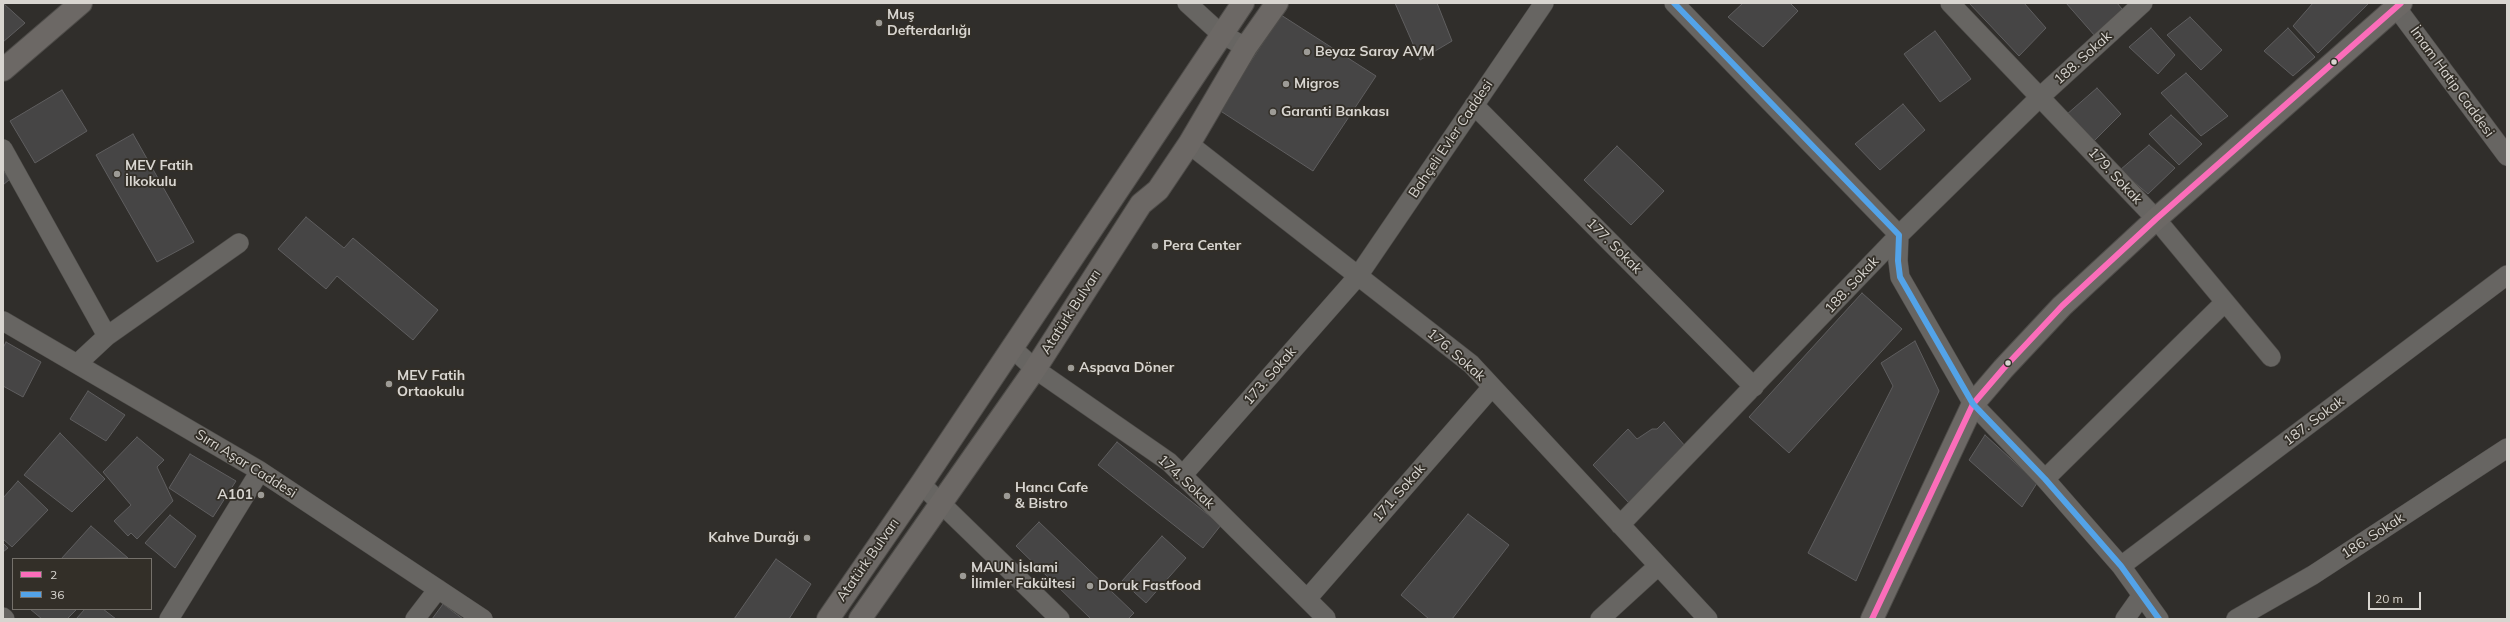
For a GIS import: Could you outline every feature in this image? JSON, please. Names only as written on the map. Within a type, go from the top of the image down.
[{"type":"main road","points":[[3,70],[81,3]]},
{"type":"main road","name":"Atatürk Bulvarı","points":[[828,619],[921,484],[1243,3]]},
{"type":"main road","name":"Atatürk Bulvarı","points":[[860,619],[1035,368],[1141,204],[1158,190],[1189,144],[1246,47],[1277,3]]},
{"type":"main road","points":[[1872,619],[1973,404],[2003,368],[2062,306],[2156,219],[2397,4]]},
{"type":"street","points":[[1187,3],[1221,34],[1246,47]]},
{"type":"street","name":"Bahçeli Evler Caddesi","points":[[1358,276],[1544,3]]},
{"type":"street","points":[[1674,3],[1899,235],[1898,261],[1900,277],[1973,404],[2045,479],[2121,566],[2159,619]]},
{"type":"street","name":"179. Sokak","points":[[1950,3],[2156,219],[2271,357]]},
{"type":"street","name":"İmam Hatip Caddesi","points":[[2397,4],[2507,156]]},
{"type":"street","name":"188. Sokak","points":[[1620,525],[1899,235],[2135,6]]},
{"type":"street","name":"177. Sokak","points":[[1474,105],[1754,387]]},
{"type":"street","name":"176. Sokak","points":[[1189,144],[1471,364],[1708,619]]},
{"type":"street","points":[[3,149],[107,336]]},
{"type":"street","points":[[78,363],[107,336],[239,244]]},
{"type":"street","name":"187. Sokak","points":[[2121,566],[2507,275]]},
{"type":"street","name":"173. Sokak","points":[[1182,476],[1358,276]]},
{"type":"street","points":[[2045,479],[2225,302]]},
{"type":"street","name":"Sırrı Aşar Caddesi","points":[[3,321],[78,363],[260,471],[483,619]]},
{"type":"street","name":"174. Sokak","points":[[1012,348],[1035,368],[1169,462],[1326,618]]},
{"type":"street","name":"171. Sokak","points":[[1307,599],[1492,387]]},
{"type":"street","name":"186. Sokak","points":[[2236,619],[2314,575],[2507,448]]},
{"type":"street","points":[[169,619],[260,471]]},
{"type":"street","points":[[921,484],[1060,619]]},
{"type":"street","points":[[1600,619],[1658,566]]},
{"type":"street","points":[[415,619],[438,589]]},
{"type":"street","points":[[2125,619],[2142,595]]},
{"type":"building","points":[[3,3],[25,23],[3,42]]},
{"type":"building","points":[[1395,3],[1437,3],[1452,41],[1420,60]]},
{"type":"building","points":[[1743,3],[1790,3],[1798,11],[1763,47],[1728,17]]},
{"type":"building","points":[[1969,3],[2024,3],[2046,28],[2019,56]]},
{"type":"building","points":[[2066,3],[2117,3],[2122,9],[2095,36]]},
{"type":"building","points":[[2313,3],[2369,3],[2318,53],[2293,26]]},
{"type":"building","points":[[1281,15],[1376,76],[1313,171],[1219,110]]},
{"type":"building","points":[[2190,17],[2222,50],[2201,70],[2167,35]]},
{"type":"building","points":[[2151,28],[2175,55],[2158,74],[2129,47]]},
{"type":"building","points":[[2288,28],[2315,57],[2293,76],[2264,51]]},
{"type":"building","points":[[1935,31],[1971,79],[1940,102],[1904,54]]},
{"type":"building","points":[[2186,73],[2228,116],[2201,136],[2161,93]]},
{"type":"building","points":[[2097,88],[2121,114],[2093,142],[2066,115]]},
{"type":"building","points":[[62,90],[87,131],[35,163],[10,121]]},
{"type":"building","points":[[1903,104],[1925,130],[1880,170],[1855,144]]},
{"type":"building","points":[[2171,115],[2202,144],[2179,165],[2149,134]]},
{"type":"building","points":[[133,134],[194,242],[157,262],[96,155]]},
{"type":"building","points":[[2149,145],[2175,168],[2148,194],[2120,170]]},
{"type":"building","points":[[1617,146],[1664,191],[1631,225],[1584,180]]},
{"type":"building","points":[[3,171],[10,179],[3,185]]},
{"type":"building","points":[[306,217],[344,248],[353,238],[438,310],[413,340],[337,276],[326,289],[278,249]]},
{"type":"building","points":[[1862,293],[1902,329],[1789,453],[1749,417]]},
{"type":"building","points":[[1915,341],[1939,391],[1856,581],[1808,553],[1893,386],[1881,363]]},
{"type":"building","points":[[6,342],[41,362],[23,397],[3,386],[3,348]]},
{"type":"building","points":[[88,391],[125,415],[106,441],[70,419]]},
{"type":"building","points":[[1664,422],[1686,447],[1630,504],[1593,465],[1628,429],[1637,439],[1652,429],[1657,429]]},
{"type":"building","points":[[60,433],[105,479],[72,512],[24,475]]},
{"type":"building","points":[[1985,435],[2037,483],[2022,507],[1969,460]]},
{"type":"building","points":[[137,437],[164,460],[157,467],[173,501],[137,539],[131,533],[128,536],[114,521],[131,505],[103,472]]},
{"type":"building","points":[[1117,442],[1221,525],[1203,548],[1098,465]]},
{"type":"building","points":[[190,454],[236,481],[213,517],[169,488]]},
{"type":"building","points":[[18,481],[48,510],[12,547],[3,539],[3,498]]},
{"type":"building","points":[[1468,514],[1509,545],[1452,619],[1429,619],[1401,595]]},
{"type":"building","points":[[170,515],[196,536],[175,568],[145,543]]},
{"type":"building","points":[[1039,522],[1134,613],[1128,619],[1091,619],[1016,546]]},
{"type":"building","points":[[91,526],[128,558],[62,558]]},
{"type":"building","points":[[1162,536],[1186,558],[1146,603],[1122,581]]},
{"type":"building","points":[[3,543],[8,548],[3,552]]},
{"type":"building","points":[[776,559],[811,584],[789,619],[734,619]]},
{"type":"building","points":[[443,604],[463,619],[432,619]]},
{"type":"building","points":[[31,610],[76,610],[67,619],[42,619]]},
{"type":"building","points":[[84,610],[104,610],[116,619],[76,619]]},
{"type":"transit line","name":"36","points":[[1674,3],[1899,235],[1898,261],[1900,277],[1973,404],[2045,479],[2121,566],[2159,619]]},
{"type":"transit line","name":"2","points":[[1872,619],[1973,404],[2003,369],[2062,306],[2156,219],[2401,3]]},
{"type":"place","name":"Muş Defterdarlığı","points":[[879,23]]},
{"type":"place","name":"Beyaz Saray AVM","points":[[1307,52]]},
{"type":"place","name":"Migros","points":[[1286,84]]},
{"type":"place","name":"Garanti Bankası","points":[[1273,112]]},
{"type":"place","name":"MEV Fatih İlkokulu","points":[[117,174]]},
{"type":"place","name":"Pera Center","points":[[1155,246]]},
{"type":"place","name":"Aspava Döner","points":[[1071,368]]},
{"type":"place","name":"MEV Fatih Ortaokulu","points":[[389,384]]},
{"type":"place","name":"A101","points":[[261,495]]},
{"type":"place","name":"Hancı Cafe & Bistro","points":[[1007,496]]},
{"type":"place","name":"Kahve Durağı","points":[[807,538]]},
{"type":"place","name":"MAUN İslami İlimler Fakültesi","points":[[963,576]]},
{"type":"place","name":"Doruk Fastfood","points":[[1090,586]]}]
